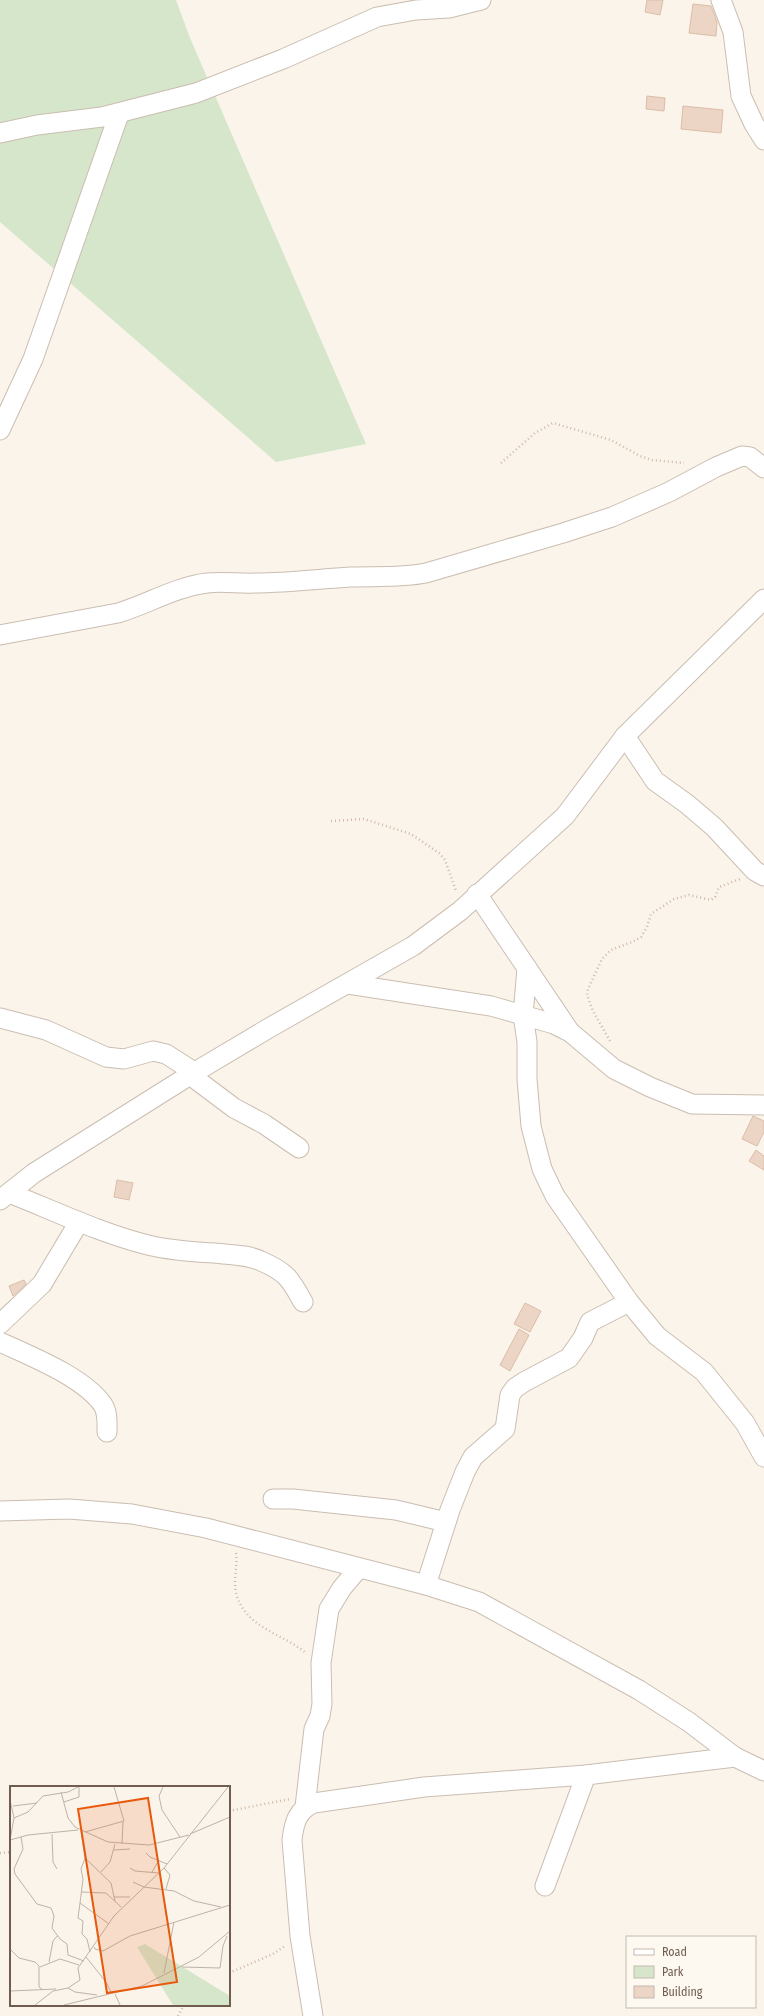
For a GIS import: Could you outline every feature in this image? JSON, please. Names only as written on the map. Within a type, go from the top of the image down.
[{"type":"street","points":[[0,133],[37,125],[119,114],[196,94],[283,59],[377,17],[416,10],[449,8],[481,0]]},
{"type":"street","points":[[721,0],[733,32],[741,96],[754,124],[764,140]]},
{"type":"street","points":[[0,430],[33,359],[119,114]]},
{"type":"street","points":[[0,635],[118,613],[175,590],[209,583],[277,583],[352,577],[405,577],[426,573],[612,517],[651,501],[716,467],[742,456],[750,457],[764,468]]},
{"type":"street","points":[[5,1197],[34,1173],[269,1028],[413,946],[460,911],[477,894],[565,816],[625,736],[764,599]]},
{"type":"street","points":[[625,736],[655,781],[687,804],[714,827],[759,874]]},
{"type":"street","points":[[477,894],[570,1032]]},
{"type":"street","points":[[527,968],[523,1015],[527,1042],[526,1061],[531,1126],[542,1170],[555,1196],[629,1302],[657,1336],[704,1372],[745,1423],[764,1457]]},
{"type":"street","points":[[348,984],[435,996],[491,1006],[554,1024],[570,1032],[614,1069],[650,1087],[692,1104],[764,1105]]},
{"type":"street","points":[[0,1018],[46,1030],[106,1057],[124,1059],[153,1051],[166,1054],[188,1068],[191,1075],[234,1108],[264,1124],[299,1148]]},
{"type":"street","points":[[5,1197],[58,1212],[79,1222],[148,1245],[214,1254],[245,1255],[260,1260],[286,1274],[303,1302]]},
{"type":"street","points":[[0,1324],[42,1284],[79,1222]]},
{"type":"street","points":[[426,1585],[446,1522],[465,1472],[473,1457],[505,1429],[510,1395],[515,1388],[569,1358],[583,1338],[590,1322],[629,1302]]},
{"type":"street","points":[[0,1342],[45,1363],[74,1379],[94,1394],[103,1405],[107,1415],[107,1432]]},
{"type":"street","points":[[273,1499],[293,1499],[396,1510],[446,1522]]},
{"type":"street","points":[[0,1511],[69,1509],[132,1514],[206,1528],[358,1569],[426,1585],[479,1602],[499,1611],[640,1690],[689,1722],[735,1756],[764,1771]]},
{"type":"street","points":[[313,2016],[300,1936],[292,1840],[293,1827],[297,1816],[306,1802],[314,1729],[320,1716],[322,1704],[321,1668],[329,1609],[342,1588],[358,1569]]},
{"type":"street","points":[[306,1802],[314,1803],[424,1787],[586,1775],[735,1756]]},
{"type":"street","points":[[545,1886],[586,1775]]},
{"type":"path","points":[[501,463],[535,433],[553,423],[611,440],[640,456],[652,460],[688,464]]},
{"type":"path","points":[[331,821],[364,819],[411,834],[439,853],[445,860],[454,882],[460,911]]},
{"type":"path","points":[[614,1069],[614,1051],[593,1011],[587,995],[588,989],[602,959],[611,950],[641,937],[647,927],[651,914],[660,906],[674,899],[689,895],[711,900],[715,897],[719,886],[759,874]]},
{"type":"path","points":[[232,1535],[237,1562],[236,1593],[245,1610],[260,1626],[299,1647],[321,1668]]},
{"type":"path","points":[[230,1811],[306,1802]]},
{"type":"path","points":[[0,1853],[10,1852]]},
{"type":"path","points":[[230,1973],[273,1954],[300,1936]]},
{"type":"path","points":[[178,2016],[183,2006]]},
{"type":"green space","points":[[0,0],[176,0],[190,38],[366,444],[276,462],[0,222]]},
{"type":"building","points":[[647,0],[663,0],[660,15],[645,12]]},
{"type":"building","points":[[693,4],[711,6],[717,22],[716,36],[689,33]]},
{"type":"building","points":[[647,96],[665,98],[664,111],[646,109]]},
{"type":"building","points":[[683,106],[723,110],[721,133],[681,129]]},
{"type":"building","points":[[753,1116],[764,1121],[764,1132],[757,1146],[742,1139]]},
{"type":"building","points":[[756,1150],[764,1156],[764,1170],[749,1161]]},
{"type":"building","points":[[117,1180],[133,1183],[129,1200],[114,1197]]},
{"type":"building","points":[[24,1280],[26,1284],[13,1296],[9,1286]]},
{"type":"building","points":[[525,1303],[541,1311],[530,1332],[514,1324]]},
{"type":"building","points":[[519,1329],[529,1335],[510,1371],[500,1365]]}]
